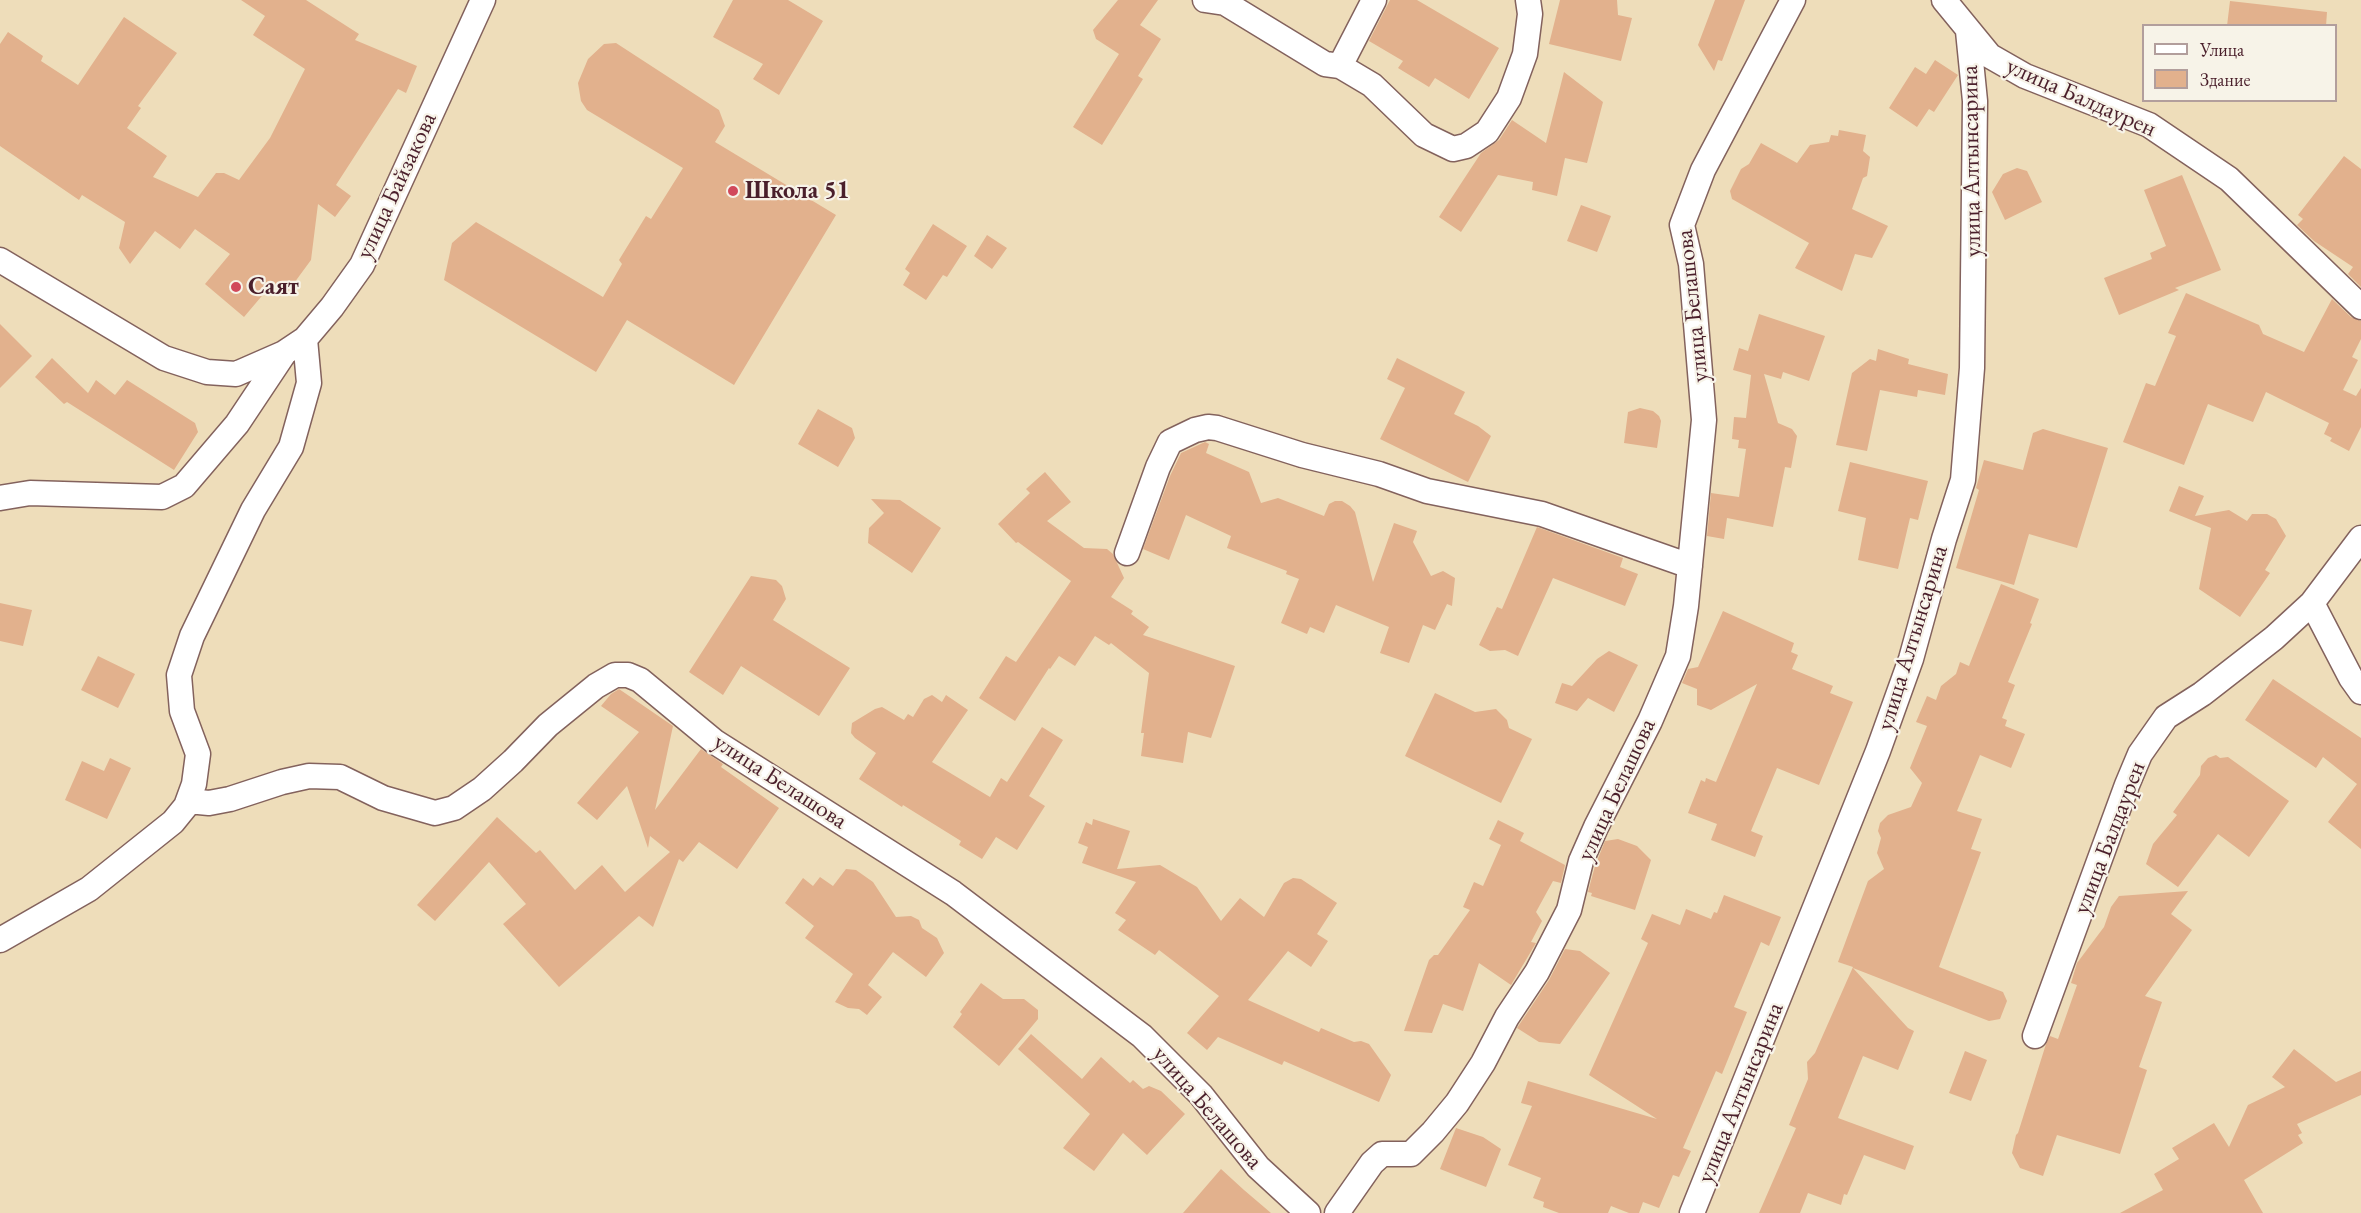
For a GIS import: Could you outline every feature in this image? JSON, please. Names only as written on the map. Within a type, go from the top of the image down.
[{"type":"street","name":"улица Байзакова","points":[[0,260],[164,358],[207,372],[236,374],[284,353],[305,339],[332,307],[362,265],[483,0]]},
{"type":"street","points":[[1340,66],[1374,0]]},
{"type":"street","points":[[1218,1],[1325,64],[1340,66],[1372,85],[1424,135],[1454,150],[1466,146],[1487,132],[1509,98],[1525,54],[1530,14],[1528,0]]},
{"type":"street","name":"улица Белашова","points":[[1337,1213],[1372,1163],[1382,1154],[1411,1154],[1458,1103],[1483,1063],[1507,1017],[1537,972],[1569,910],[1581,861],[1650,721],[1678,656],[1690,566],[1704,420],[1691,264],[1682,225],[1703,170],[1793,0]]},
{"type":"street","name":"улица Балдаурен","points":[[1944,0],[1990,56],[2025,76],[2149,125],[2229,179],[2361,307]]},
{"type":"street","name":"улица Алтынсарина","points":[[1692,1213],[1878,751],[1911,659],[1963,480],[1972,368],[1976,101],[1968,31]]},
{"type":"street","points":[[0,940],[89,889],[173,822],[188,801],[194,784],[198,754],[182,711],[179,675],[192,636],[253,510],[291,447],[309,383],[305,339]]},
{"type":"street","name":"улица Байзакова","points":[[0,498],[30,493],[162,497],[184,486],[237,424],[284,353]]},
{"type":"street","points":[[1127,553],[1158,467],[1170,442],[1195,430],[1208,427],[1302,455],[1379,474],[1427,491],[1542,514],[1690,566]]},
{"type":"street","name":"улица Балдаурен","points":[[2035,1036],[2140,753],[2166,717],[2202,694],[2256,652],[2312,603],[2361,538]]},
{"type":"street","points":[[2312,603],[2351,678],[2361,692]]},
{"type":"street","name":"улица Белашова","points":[[188,801],[209,802],[230,799],[309,776],[340,777],[383,798],[435,813],[454,808],[482,789],[548,725],[596,686],[615,675],[628,675],[640,680],[714,742],[953,893],[1142,1036],[1201,1095],[1258,1167],[1308,1213]]},
{"type":"building","points":[[241,0],[306,0],[359,34],[355,40],[417,66],[406,93],[398,89],[336,185],[351,196],[335,217],[318,204],[311,260],[286,294],[272,284],[244,317],[205,284],[230,254],[195,229],[180,249],[155,231],[130,264],[119,248],[125,222],[82,195],[79,200],[0,146],[0,44],[8,32],[43,56],[41,61],[78,85],[124,17],[177,53],[138,106],[141,108],[127,128],[167,156],[153,177],[198,197],[216,173],[224,173],[239,180],[270,138],[305,69],[253,35],[265,16]]},
{"type":"building","points":[[733,0],[788,0],[823,21],[779,95],[753,79],[763,64],[713,37]]},
{"type":"building","points":[[1118,0],[1158,0],[1140,25],[1161,39],[1138,76],[1143,79],[1102,145],[1073,127],[1119,54],[1096,39],[1093,30]]},
{"type":"building","points":[[1390,0],[1417,0],[1499,48],[1469,99],[1435,78],[1429,87],[1398,68],[1403,61],[1369,41]]},
{"type":"building","points":[[1560,0],[1617,0],[1618,15],[1632,18],[1621,61],[1549,44]]},
{"type":"building","points":[[1715,0],[1745,0],[1722,61],[1718,60],[1714,71],[1698,45]]},
{"type":"building","points":[[2230,1],[2327,12],[2326,24],[2227,24]]},
{"type":"building","name":"Школа 51","points":[[616,43],[719,110],[725,126],[715,142],[836,215],[734,385],[627,320],[596,372],[444,280],[452,243],[476,222],[603,297],[622,264],[619,260],[646,216],[651,219],[683,168],[587,110],[581,101],[578,83],[588,59],[604,44]]},
{"type":"building","points":[[1935,60],[1958,75],[1934,112],[1929,109],[1917,127],[1889,108],[1915,67],[1926,74]]},
{"type":"building","points":[[1564,72],[1603,102],[1587,163],[1565,158],[1557,196],[1532,190],[1533,182],[1498,175],[1461,232],[1439,217],[1481,153],[1499,140],[1512,120],[1546,143]]},
{"type":"building","points":[[1839,130],[1866,135],[1863,151],[1870,157],[1867,176],[1863,178],[1852,209],[1888,226],[1872,258],[1855,254],[1842,291],[1795,268],[1809,243],[1732,199],[1730,191],[1741,169],[1749,164],[1761,143],[1797,163],[1810,145],[1829,142],[1831,135],[1838,136]]},
{"type":"building","points":[[2344,156],[2361,169],[2361,287],[2348,274],[2353,267],[2314,241],[2297,225],[2303,219],[2298,215]]},
{"type":"building","points":[[2017,168],[2027,171],[2042,202],[2005,220],[1992,192],[2003,174]]},
{"type":"building","points":[[2182,175],[2221,270],[2175,288],[2179,290],[2119,315],[2104,278],[2152,259],[2150,253],[2166,246],[2144,190]]},
{"type":"building","points":[[1581,205],[1611,216],[1597,252],[1567,241]]},
{"type":"building","points":[[933,224],[967,246],[947,277],[943,275],[926,300],[903,285],[910,273],[905,269]]},
{"type":"building","points":[[987,235],[1007,248],[992,269],[974,256]]},
{"type":"building","points":[[2186,293],[2259,325],[2263,334],[2304,352],[2332,299],[2351,317],[2361,321],[2361,339],[2352,357],[2358,360],[2343,390],[2356,396],[2361,388],[2361,427],[2349,451],[2330,441],[2332,438],[2324,434],[2329,423],[2266,392],[2253,422],[2208,404],[2184,465],[2123,442],[2146,383],[2155,386],[2176,336],[2168,333]]},
{"type":"building","points":[[1759,314],[1825,336],[1809,381],[1783,372],[1781,379],[1764,374],[1778,423],[1792,429],[1797,436],[1791,468],[1785,467],[1773,527],[1727,518],[1724,539],[1707,536],[1711,493],[1739,497],[1746,449],[1738,448],[1739,440],[1732,439],[1734,417],[1746,418],[1751,375],[1733,370],[1739,348],[1748,351]]},
{"type":"building","points":[[0,324],[32,356],[0,388]]},
{"type":"building","points":[[1878,349],[1909,359],[1908,364],[1948,374],[1945,395],[1918,390],[1917,397],[1880,390],[1867,451],[1836,445],[1852,373],[1870,359],[1876,361]]},
{"type":"building","points":[[52,358],[88,393],[96,380],[115,395],[127,380],[195,423],[198,432],[174,470],[67,402],[64,404],[35,377]]},
{"type":"building","points":[[1397,358],[1465,392],[1454,414],[1478,426],[1491,436],[1468,482],[1380,439],[1405,388],[1387,379]]},
{"type":"building","points":[[1640,408],[1653,411],[1659,416],[1661,421],[1657,448],[1624,443],[1628,412]]},
{"type":"building","points":[[818,409],[852,428],[855,438],[838,467],[798,444]]},
{"type":"building","points":[[2043,429],[2108,448],[2077,548],[2029,534],[2014,585],[1956,568],[1979,490],[1976,488],[1984,460],[2023,470],[2033,433]]},
{"type":"building","points":[[1205,442],[1209,444],[1206,453],[1249,472],[1261,503],[1278,498],[1324,516],[1329,504],[1335,501],[1342,501],[1350,506],[1355,512],[1373,582],[1394,523],[1417,531],[1413,542],[1431,576],[1443,571],[1455,578],[1452,606],[1447,604],[1435,630],[1423,625],[1409,663],[1380,653],[1389,627],[1336,605],[1324,633],[1310,627],[1307,634],[1281,623],[1299,579],[1286,574],[1287,571],[1227,548],[1231,536],[1186,515],[1169,560],[1143,549],[1181,453]]},
{"type":"building","points":[[1850,462],[1928,481],[1918,520],[1910,518],[1898,569],[1858,560],[1866,518],[1838,511]]},
{"type":"building","points":[[1045,472],[1071,502],[1047,521],[1084,548],[1107,549],[1113,554],[1124,578],[1111,597],[1133,611],[1131,614],[1149,627],[1143,635],[1235,666],[1211,738],[1188,732],[1183,763],[1141,756],[1144,733],[1141,733],[1149,673],[1111,643],[1109,645],[1095,636],[1075,666],[1059,656],[1015,721],[979,698],[1006,656],[1016,662],[1071,581],[1018,542],[1016,543],[998,524],[1030,493],[1026,489]]},
{"type":"building","points":[[2179,486],[2204,496],[2195,516],[2229,510],[2247,521],[2252,514],[2267,514],[2276,519],[2286,536],[2265,570],[2270,573],[2240,617],[2199,589],[2211,528],[2169,511]]},
{"type":"building","points":[[871,499],[900,500],[941,528],[912,573],[868,543],[869,528],[884,513]]},
{"type":"building","points":[[1537,527],[1623,558],[1620,567],[1638,574],[1625,606],[1553,578],[1518,656],[1505,650],[1490,651],[1479,645],[1497,607],[1502,609]]},
{"type":"building","points":[[751,576],[776,580],[782,586],[786,599],[773,620],[850,668],[819,716],[741,666],[723,695],[689,672]]},
{"type":"building","points":[[2001,584],[2039,599],[2030,623],[2032,624],[2008,682],[2015,685],[2002,718],[2007,720],[2005,726],[2025,734],[2011,768],[1980,755],[1957,811],[1982,819],[1971,849],[1981,852],[1939,967],[2003,992],[2007,1001],[2000,1019],[1989,1021],[1853,968],[1908,1028],[1914,1031],[1898,1070],[1863,1056],[1838,1118],[1914,1146],[1905,1170],[1864,1155],[1847,1195],[1844,1194],[1841,1205],[1808,1193],[1800,1213],[1759,1213],[1796,1128],[1789,1125],[1808,1079],[1807,1062],[1815,1053],[1853,967],[1838,962],[1868,881],[1884,869],[1877,853],[1881,838],[1878,831],[1880,823],[1888,815],[1911,807],[1922,783],[1910,768],[1927,726],[1916,722],[1927,696],[1936,700],[1941,686],[1956,674],[1960,662],[1969,666]]},
{"type":"building","points":[[0,603],[32,610],[23,646],[0,641]]},
{"type":"building","points":[[1723,611],[1794,643],[1791,652],[1798,655],[1792,669],[1833,686],[1830,693],[1853,702],[1819,785],[1777,768],[1751,831],[1763,836],[1755,857],[1711,840],[1717,824],[1688,813],[1701,780],[1705,782],[1706,778],[1716,782],[1757,684],[1711,710],[1697,705],[1697,689],[1682,683],[1688,669],[1698,667]]},
{"type":"building","points":[[1609,651],[1638,665],[1614,712],[1588,698],[1577,711],[1555,703],[1562,683],[1572,686],[1597,659]]},
{"type":"building","points":[[98,656],[135,674],[118,708],[81,690]]},
{"type":"building","points":[[2273,679],[2361,738],[2361,849],[2328,822],[2357,784],[2323,757],[2316,768],[2245,720]]},
{"type":"building","points":[[619,689],[673,726],[655,810],[701,749],[723,764],[721,767],[779,808],[737,869],[699,842],[683,862],[679,859],[653,927],[639,916],[559,987],[503,924],[526,904],[489,862],[435,921],[417,905],[497,817],[536,853],[540,850],[575,890],[602,865],[625,892],[670,852],[650,836],[648,848],[627,786],[597,820],[577,803],[639,732],[601,706],[611,694]]},
{"type":"building","points":[[1435,693],[1475,712],[1496,709],[1507,720],[1509,728],[1532,739],[1501,803],[1405,756]]},
{"type":"building","points":[[932,695],[942,702],[946,695],[968,710],[932,762],[990,797],[1001,778],[1007,782],[1042,727],[1063,740],[1029,796],[1045,806],[1017,850],[996,837],[982,859],[959,845],[961,841],[859,779],[876,753],[851,733],[852,723],[882,707],[904,720],[908,714],[913,717],[924,699]]},
{"type":"building","points":[[2216,755],[2220,758],[2228,757],[2289,801],[2249,857],[2218,834],[2178,887],[2146,864],[2153,844],[2177,815],[2173,812],[2200,775],[2201,766],[2208,758]]},
{"type":"building","points":[[110,758],[131,768],[107,819],[65,800],[82,761],[104,771]]},
{"type":"building","points":[[1093,819],[1130,831],[1117,869],[1160,865],[1197,887],[1221,921],[1240,898],[1264,917],[1284,883],[1293,878],[1301,879],[1337,903],[1317,934],[1328,941],[1311,967],[1288,951],[1248,1000],[1319,1032],[1321,1028],[1354,1042],[1361,1041],[1369,1044],[1391,1075],[1379,1102],[1284,1061],[1282,1065],[1218,1037],[1207,1050],[1187,1033],[1219,996],[1159,950],[1155,955],[1118,930],[1126,920],[1115,913],[1136,882],[1082,863],[1088,847],[1078,843],[1086,822],[1092,825]]},
{"type":"building","points":[[1498,820],[1524,833],[1520,841],[1565,865],[1561,883],[1553,881],[1536,912],[1542,921],[1531,942],[1536,943],[1511,985],[1479,963],[1463,1011],[1443,1004],[1432,1033],[1404,1031],[1429,960],[1434,955],[1438,955],[1470,910],[1463,907],[1474,882],[1483,886],[1501,845],[1489,839]]},
{"type":"building","points":[[1618,839],[1637,846],[1651,860],[1635,910],[1591,896],[1592,893],[1588,892],[1605,841]]},
{"type":"building","points":[[846,869],[856,870],[873,882],[896,917],[911,916],[919,920],[922,928],[937,938],[944,953],[926,977],[893,952],[868,985],[882,997],[867,1015],[859,1009],[848,1008],[835,1002],[853,974],[805,938],[814,926],[785,903],[803,878],[813,886],[820,877],[833,886]]},
{"type":"building","points":[[2188,891],[2171,914],[2192,930],[2145,996],[2162,1002],[2139,1067],[2147,1070],[2120,1154],[2057,1135],[2043,1176],[2020,1168],[2012,1153],[2016,1135],[2046,1044],[2050,1036],[2058,1039],[2077,985],[2071,983],[2077,963],[2104,927],[2111,907],[2119,896]]},
{"type":"building","points":[[1724,895],[1781,917],[1769,946],[1761,942],[1734,1007],[1747,1012],[1722,1074],[1716,1071],[1683,1148],[1691,1151],[1679,1177],[1673,1175],[1659,1208],[1643,1202],[1639,1213],[1629,1213],[1611,1206],[1608,1213],[1559,1213],[1543,1207],[1544,1202],[1533,1198],[1541,1178],[1508,1165],[1532,1106],[1521,1103],[1528,1081],[1657,1119],[1589,1075],[1648,943],[1641,939],[1652,914],[1680,925],[1686,909],[1711,919],[1714,912],[1717,913]]},
{"type":"building","points":[[1565,949],[1580,951],[1610,973],[1560,1044],[1539,1042],[1517,1028],[1549,980]]},
{"type":"building","points":[[981,983],[1003,999],[1024,999],[1038,1010],[1038,1019],[999,1066],[953,1027],[962,1014],[960,1012]]},
{"type":"building","points":[[1031,1034],[1082,1079],[1101,1057],[1130,1083],[1133,1080],[1143,1089],[1149,1086],[1161,1091],[1185,1114],[1147,1155],[1123,1133],[1094,1171],[1063,1148],[1090,1114],[1018,1049]]},
{"type":"building","points":[[2294,1049],[2336,1082],[2361,1071],[2361,1095],[2297,1124],[2302,1133],[2298,1135],[2303,1143],[2244,1180],[2263,1213],[2120,1213],[2163,1190],[2154,1174],[2179,1159],[2172,1148],[2214,1123],[2229,1147],[2248,1105],[2285,1087],[2272,1077]]},
{"type":"building","points":[[1965,1051],[1987,1060],[1971,1101],[1949,1093]]},
{"type":"building","points":[[1456,1128],[1483,1137],[1501,1149],[1486,1187],[1440,1169]]},
{"type":"building","points":[[1221,1169],[1244,1190],[1271,1213],[1183,1213]]},
{"type":"place","name":"Школа 51","points":[[733,191]]},
{"type":"place","name":"Саят","points":[[236,287]]}]
